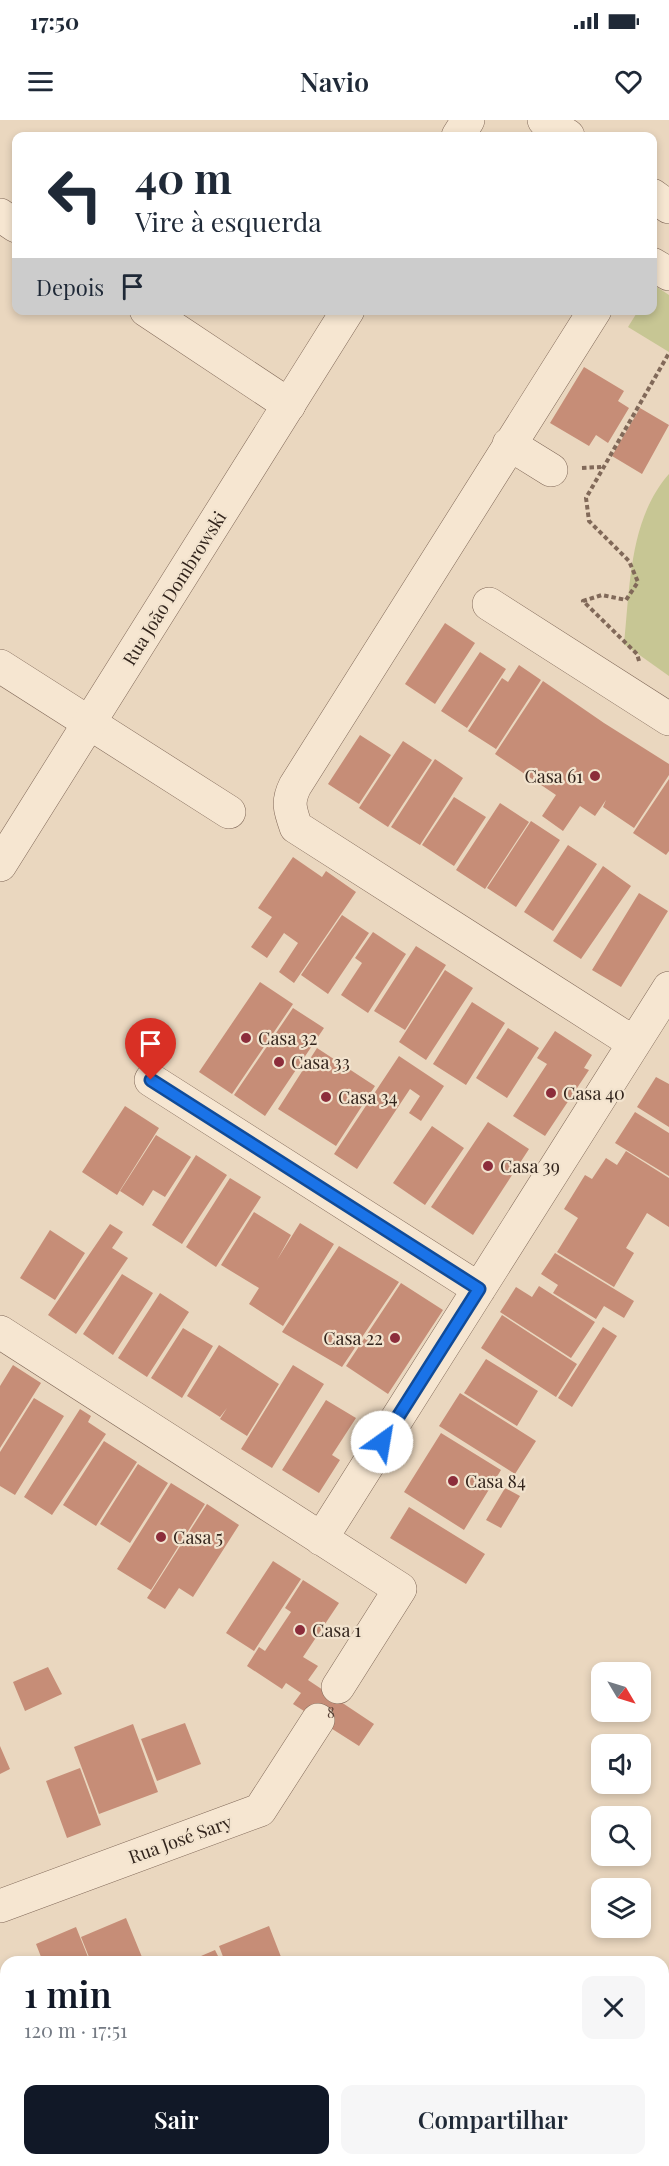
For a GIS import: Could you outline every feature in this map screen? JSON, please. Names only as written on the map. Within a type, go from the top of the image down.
[{"type":"street","points":[[544,120],[562,132]]},
{"type":"street","points":[[154,315],[289,405]]},
{"type":"street","name":"Rua João Dombrowski","points":[[0,865],[345,315]]},
{"type":"street","points":[[592,315],[295,786],[289,798],[289,808],[296,826],[634,1042]]},
{"type":"street","points":[[509,444],[551,470]]},
{"type":"street","points":[[489,604],[669,719]]},
{"type":"street","points":[[0,666],[229,813]]},
{"type":"street","points":[[321,1539],[669,988]]},
{"type":"street","points":[[151,1080],[479,1289]]},
{"type":"street","points":[[0,1332],[400,1589],[338,1687]]},
{"type":"street","name":"Rua José Sary","points":[[0,1905],[260,1810],[318,1720]]},
{"type":"path","points":[[637,699],[644,677],[637,654],[584,601],[602,595],[626,600],[638,582],[629,561],[589,521],[586,498],[669,352]]},
{"type":"shaded area","points":[[657,287],[669,295],[669,352],[628,327],[636,315],[657,315]]},
{"type":"shaded area","points":[[669,474],[669,676],[624,644],[630,577],[639,533],[656,492]]},
{"type":"building","points":[[584,367],[624,391],[618,401],[629,408],[608,443],[596,435],[589,446],[550,423]]},
{"type":"building","points":[[640,408],[669,425],[642,474],[612,456]]},
{"type":"building","points":[[445,623],[475,643],[435,704],[405,684]]},
{"type":"building","points":[[480,652],[506,669],[467,728],[441,711]]},
{"type":"building","points":[[519,665],[541,680],[496,749],[468,731],[502,678],[508,682]]},
{"type":"building","points":[[543,681],[669,764],[669,775],[634,828],[603,807],[606,800],[595,816],[580,806],[563,831],[542,816],[556,795],[495,754]]},
{"type":"building","points":[[360,735],[391,755],[359,804],[328,784]]},
{"type":"building","points":[[403,741],[432,760],[388,827],[359,808]]},
{"type":"building","points":[[435,759],[463,778],[420,845],[391,827]]},
{"type":"building","points":[[669,779],[669,851],[666,855],[633,833]]},
{"type":"building","points":[[454,797],[486,817],[454,866],[422,845]]},
{"type":"building","points":[[500,803],[529,822],[485,889],[456,870]]},
{"type":"building","points":[[531,821],[560,840],[516,907],[487,888]]},
{"type":"building","points":[[568,845],[597,864],[553,931],[524,912]]},
{"type":"building","points":[[293,857],[322,877],[326,871],[356,892],[294,983],[279,972],[298,943],[284,933],[267,958],[251,947],[272,917],[258,908]]},
{"type":"building","points":[[603,866],[631,886],[581,959],[553,941]]},
{"type":"building","points":[[639,893],[668,911],[621,987],[592,970]]},
{"type":"building","points":[[342,915],[369,933],[328,994],[301,975]]},
{"type":"building","points":[[373,932],[406,954],[368,1013],[341,995],[362,963],[355,958]]},
{"type":"building","points":[[416,946],[446,965],[405,1030],[374,1011]]},
{"type":"building","points":[[445,970],[473,988],[426,1060],[399,1042]]},
{"type":"building","name":"Casa 32","points":[[260,982],[293,1004],[232,1094],[199,1072]]},
{"type":"building","points":[[472,1002],[505,1023],[466,1085],[433,1064]]},
{"type":"building","name":"Casa 33","points":[[293,1008],[324,1028],[265,1116],[234,1095]]},
{"type":"building","points":[[508,1028],[539,1048],[507,1098],[476,1078]]},
{"type":"building","name":"Casa 40","points":[[555,1031],[592,1055],[584,1068],[589,1070],[545,1136],[513,1116],[547,1064],[537,1058]]},
{"type":"building","name":"Casa 34","points":[[317,1048],[375,1086],[336,1146],[278,1109]]},
{"type":"building","points":[[399,1056],[444,1086],[421,1121],[409,1113],[420,1096],[410,1089],[357,1169],[334,1154]]},
{"type":"building","points":[[656,1077],[669,1084],[669,1127],[637,1107]]},
{"type":"building","points":[[125,1106],[159,1128],[117,1195],[82,1172]]},
{"type":"building","points":[[635,1112],[669,1133],[669,1176],[615,1143]]},
{"type":"building","name":"Casa 39","points":[[488,1122],[529,1149],[473,1235],[431,1207]]},
{"type":"building","points":[[432,1126],[464,1148],[425,1205],[393,1183]]},
{"type":"building","points":[[156,1135],[191,1157],[165,1197],[153,1190],[143,1206],[120,1191]]},
{"type":"building","points":[[626,1151],[669,1178],[669,1227],[647,1213],[626,1248],[634,1253],[614,1287],[557,1252],[578,1218],[564,1209],[585,1175],[592,1179],[606,1158],[617,1165]]},
{"type":"building","points":[[196,1155],[227,1175],[182,1244],[152,1225]]},
{"type":"building","points":[[230,1178],[261,1197],[216,1267],[186,1247]]},
{"type":"building","points":[[254,1212],[291,1235],[277,1260],[300,1223],[334,1244],[283,1326],[249,1304],[259,1288],[221,1265]]},
{"type":"building","points":[[110,1224],[123,1232],[112,1248],[128,1258],[76,1334],[48,1315]]},
{"type":"building","points":[[50,1230],[85,1253],[55,1300],[20,1278]]},
{"type":"building","points":[[339,1246],[399,1282],[342,1367],[282,1332]]},
{"type":"building","points":[[555,1253],[634,1301],[624,1318],[604,1306],[596,1319],[553,1293],[558,1285],[541,1274]]},
{"type":"building","points":[[122,1274],[153,1293],[113,1355],[83,1334]]},
{"type":"building","name":"Casa 22","points":[[401,1283],[443,1310],[388,1394],[346,1366]]},
{"type":"building","points":[[539,1286],[595,1322],[571,1358],[500,1312],[516,1287],[532,1297]]},
{"type":"building","points":[[160,1293],[189,1312],[147,1377],[118,1358]]},
{"type":"building","points":[[502,1315],[577,1364],[556,1397],[481,1348]]},
{"type":"building","points":[[603,1327],[617,1336],[572,1407],[558,1398]]},
{"type":"building","points":[[183,1328],[213,1346],[182,1398],[151,1378]]},
{"type":"building","points":[[219,1345],[279,1384],[247,1436],[220,1419],[227,1408],[220,1417],[187,1396]]},
{"type":"building","points":[[486,1359],[538,1391],[517,1426],[464,1393]]},
{"type":"building","points":[[13,1365],[41,1383],[0,1448],[0,1386]]},
{"type":"building","points":[[293,1365],[324,1384],[272,1468],[241,1449]]},
{"type":"building","points":[[460,1393],[536,1441],[515,1474],[439,1426]]},
{"type":"building","points":[[34,1398],[64,1416],[15,1495],[0,1486],[0,1452]]},
{"type":"building","points":[[326,1400],[356,1418],[332,1455],[340,1460],[319,1493],[282,1470]]},
{"type":"building","points":[[80,1409],[91,1416],[88,1422],[106,1434],[52,1515],[24,1497]]},
{"type":"building","name":"Casa 84","points":[[441,1433],[501,1470],[464,1530],[404,1492]]},
{"type":"building","points":[[104,1441],[137,1462],[96,1526],[63,1505]]},
{"type":"building","points":[[138,1464],[168,1483],[130,1543],[100,1524]]},
{"type":"building","name":"Casa 5","points":[[171,1483],[205,1504],[151,1590],[117,1569]]},
{"type":"building","points":[[505,1488],[520,1496],[501,1528],[486,1520]]},
{"type":"building","points":[[207,1504],[239,1525],[193,1597],[179,1588],[165,1609],[147,1598]]},
{"type":"building","points":[[409,1507],[485,1554],[466,1584],[390,1538]]},
{"type":"building","points":[[273,1561],[301,1579],[254,1651],[226,1633]]},
{"type":"building","points":[[303,1580],[339,1603],[303,1657],[318,1666],[308,1680],[374,1724],[359,1746],[293,1704],[301,1693],[286,1683],[282,1689],[247,1666],[259,1647],[265,1651],[291,1612],[285,1608]]},
{"type":"building","points":[[48,1667],[62,1694],[25,1711],[13,1682]]},
{"type":"building","points":[[185,1723],[201,1764],[157,1781],[141,1739]]},
{"type":"building","points":[[133,1724],[158,1792],[99,1814],[74,1747]]},
{"type":"building","points":[[0,1746],[10,1769],[0,1774]]},
{"type":"building","points":[[80,1768],[101,1825],[67,1838],[46,1781]]},
{"type":"building","points":[[126,1918],[142,1956],[89,1956],[81,1937]]},
{"type":"building","points":[[269,1926],[281,1956],[223,1956],[219,1946]]},
{"type":"building","points":[[76,1927],[88,1956],[41,1956],[36,1944]]},
{"type":"building","points":[[215,1950],[218,1956],[201,1956]]},
{"type":"place","name":"Casa 61","points":[[595,776]]},
{"type":"place","name":"Casa 32","points":[[246,1038]]},
{"type":"place","name":"Casa 33","points":[[279,1062]]},
{"type":"place","name":"Casa 40","points":[[551,1093]]},
{"type":"place","name":"Casa 34","points":[[326,1097]]},
{"type":"place","name":"Casa 39","points":[[488,1166]]},
{"type":"place","name":"Casa 22","points":[[395,1338]]},
{"type":"place","name":"Casa 84","points":[[453,1481]]},
{"type":"place","name":"Casa 5","points":[[161,1537]]},
{"type":"place","name":"Casa 1","points":[[300,1630]]},
{"type":"route","points":[[151,1080],[479,1289],[382,1442]]}]
